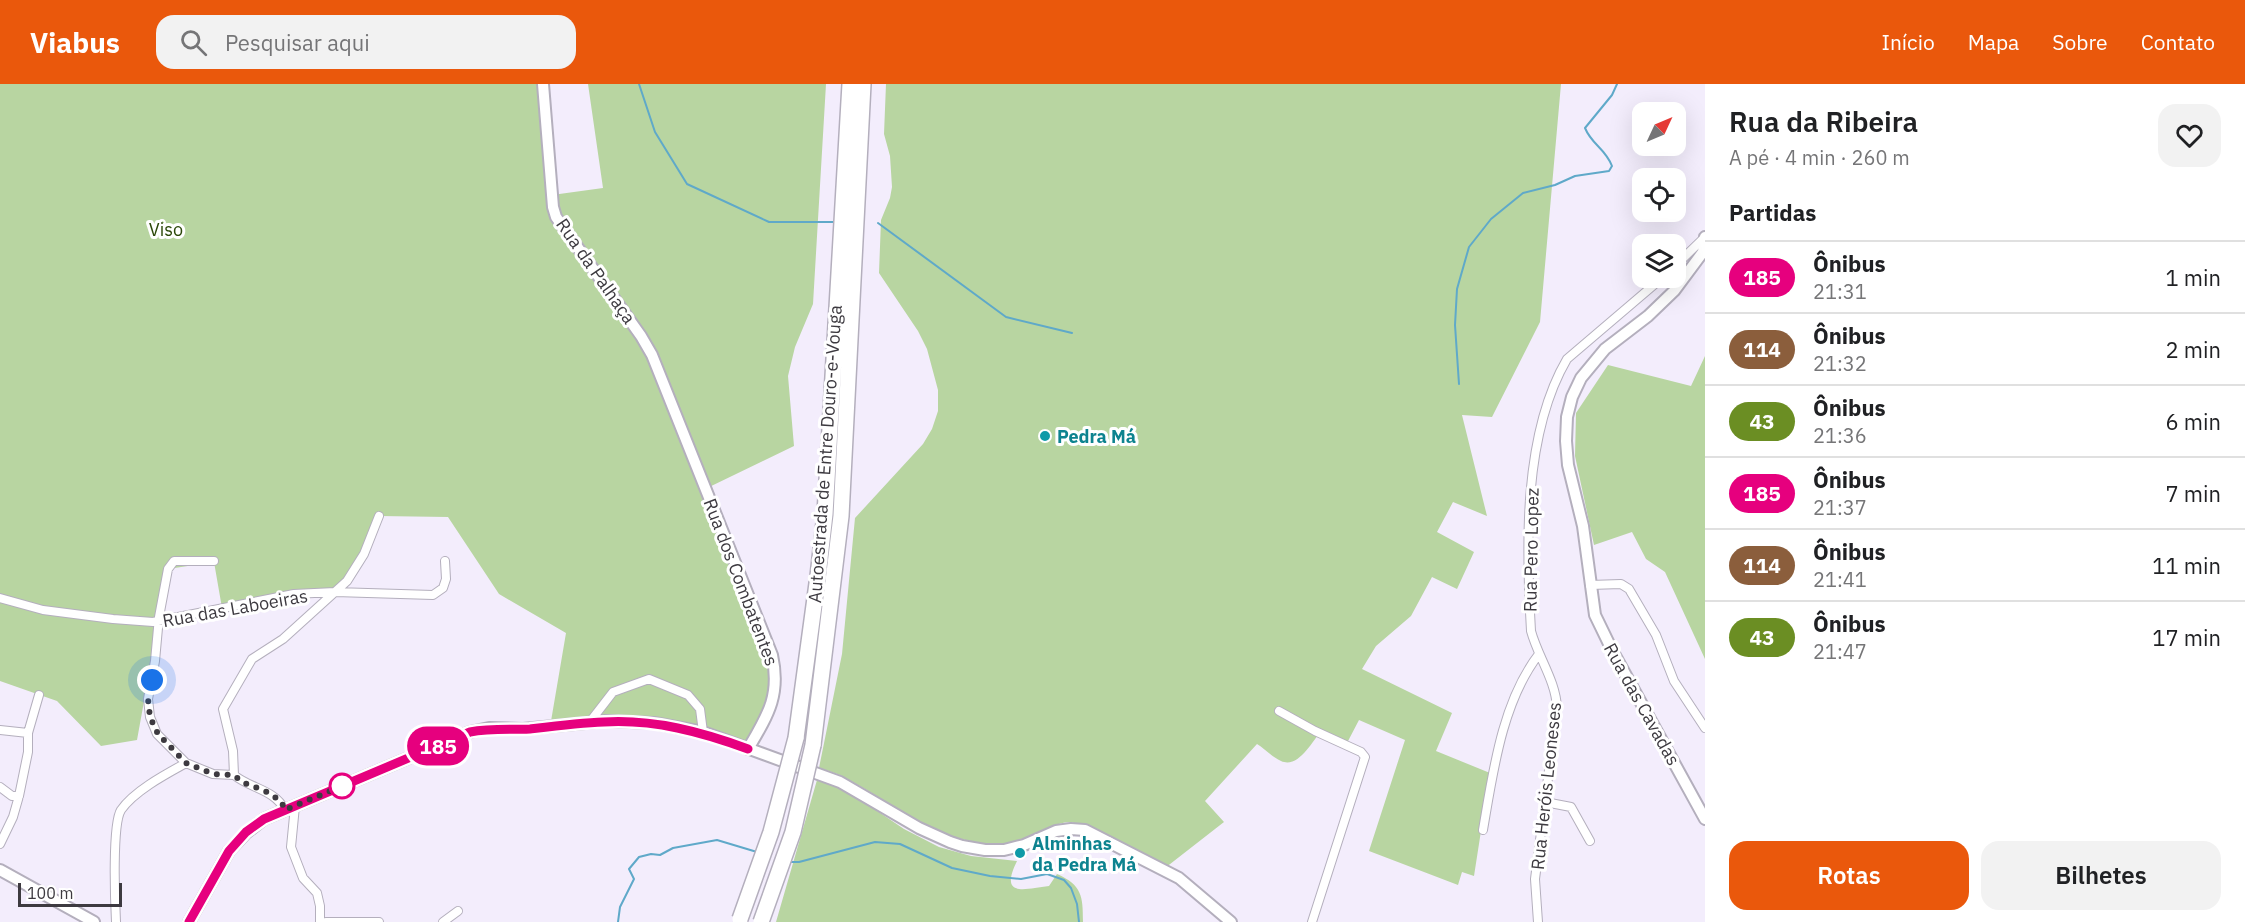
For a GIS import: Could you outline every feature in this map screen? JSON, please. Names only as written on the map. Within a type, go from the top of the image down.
[{"type":"highway","name":"Autoestrada de Entre Douro-e-Vouga","points":[[739,920],[771,832],[796,738],[819,576],[825,514],[850,84]]},
{"type":"highway","name":"Autoestrada de Entre Douro-e-Vouga","points":[[761,922],[793,832],[813,745],[841,516],[863,84]]},
{"type":"main road","name":"Rua da Palhaça","points":[[543,84],[553,207],[556,217],[641,336],[652,355],[689,448]]},
{"type":"main road","name":"Rua das Cavadas","points":[[1704,238],[1703,252],[1674,291],[1648,316],[1605,349],[1581,378],[1572,397],[1567,417],[1566,441],[1568,465],[1583,526],[1595,615],[1602,632],[1705,819]]},
{"type":"main road","name":"Rua dos Combatentes","points":[[689,448],[771,655],[776,675],[771,704],[748,749]]},
{"type":"main road","points":[[189,922],[229,851],[246,832],[264,819],[470,732],[489,728],[523,729],[606,721],[654,723],[704,732],[848,785],[919,828],[943,840],[962,846],[985,850],[1004,850],[1024,845],[1056,831],[1085,830],[1179,879],[1231,922]]},
{"type":"main road","points":[[0,870],[94,922]]},
{"type":"street","points":[[1686,255],[1704,238]]},
{"type":"street","name":"Rua Pero Lopez","points":[[1539,654],[1530,624],[1529,503],[1539,429],[1560,372],[1567,360],[1650,288]]},
{"type":"street","points":[[234,775],[233,752],[223,709],[252,659],[283,639],[347,581],[364,554],[379,516]]},
{"type":"street","points":[[214,561],[174,561],[168,569],[148,699],[150,717],[158,734],[186,763],[213,774],[234,775],[242,782],[265,791],[290,808],[291,847],[303,878],[317,893],[320,922]]},
{"type":"street","name":"Rua das Laboeiras","points":[[0,597],[43,610],[113,619],[160,621],[294,594],[335,592],[433,595],[443,588],[446,579],[445,561]]},
{"type":"street","points":[[1590,585],[1621,584],[1629,588],[1656,635],[1674,681],[1705,728]]},
{"type":"street","points":[[1483,830],[1497,751],[1528,669],[1539,654]]},
{"type":"street","name":"Rua Heróis Leoneses","points":[[1538,922],[1535,879],[1557,708],[1556,695],[1539,654]]},
{"type":"street","points":[[589,723],[613,692],[650,679],[688,695],[700,710],[704,732]]},
{"type":"street","points":[[0,844],[13,817],[19,796],[28,752],[28,733],[39,695]]},
{"type":"street","points":[[1279,711],[1361,752],[1365,757],[1312,922]]},
{"type":"street","points":[[0,730],[28,733]]},
{"type":"street","points":[[116,922],[115,866],[120,811],[154,782],[186,763]]},
{"type":"street","points":[[0,788],[12,796],[19,796]]},
{"type":"street","points":[[1545,802],[1571,807],[1590,841]]},
{"type":"street","points":[[443,922],[458,911]]},
{"type":"street","points":[[326,922],[379,922]]},
{"type":"green space","name":"Viso","points":[[0,84],[539,84],[552,195],[603,188],[588,84],[826,84],[813,304],[795,347],[788,376],[794,446],[703,490],[772,655],[774,697],[748,749],[654,723],[550,727],[566,633],[499,594],[448,517],[379,516],[364,554],[335,592],[294,594],[222,608],[214,562],[168,569],[137,740],[101,746],[57,701],[0,681]]},
{"type":"green space","points":[[886,84],[1561,84],[1540,322],[1492,417],[1462,415],[1487,516],[1453,502],[1437,532],[1474,552],[1457,589],[1432,577],[1411,616],[1376,646],[1362,669],[1452,713],[1436,751],[1490,773],[1474,876],[1462,872],[1458,885],[1369,851],[1405,740],[1359,720],[1347,743],[1321,731],[1304,753],[1293,761],[1281,761],[1257,744],[1205,801],[1224,822],[1165,868],[1072,822],[1048,828],[1026,840],[1010,843],[973,842],[954,837],[918,821],[842,776],[819,768],[842,654],[855,518],[923,444],[932,429],[938,411],[938,390],[927,349],[918,331],[879,273],[881,220],[892,187],[890,156],[884,134]]},
{"type":"green space","points":[[1705,356],[1705,659],[1665,572],[1646,559],[1632,532],[1594,545],[1575,456],[1576,413],[1608,365],[1691,386]]},
{"type":"green space","points":[[817,780],[843,789],[904,829],[939,847],[971,856],[1017,861],[1011,881],[1017,888],[1031,889],[1049,886],[1057,874],[1065,878],[1072,882],[1079,892],[1083,922],[776,922]]},
{"type":"waterway","points":[[639,84],[655,132],[687,184],[769,222],[837,222]]},
{"type":"waterway","points":[[1459,384],[1455,325],[1457,289],[1469,247],[1491,219],[1523,193],[1555,185],[1575,176],[1609,171],[1612,166],[1609,160],[1585,128],[1612,95],[1617,84]]},
{"type":"waterway","points":[[878,223],[1006,317],[1072,333]]},
{"type":"waterway","points":[[618,922],[620,907],[634,879],[629,869],[639,857],[651,854],[660,855],[673,848],[717,840],[757,852]]},
{"type":"waterway","points":[[788,862],[799,862],[875,842],[900,844],[952,868],[990,876],[1021,879],[1047,874],[1064,880],[1071,888],[1077,904],[1079,922]]},
{"type":"bus line","name":"185","points":[[189,922],[229,851],[246,832],[264,819],[470,732],[489,728],[523,729],[606,721],[654,723],[704,732],[748,749]]},
{"type":"place","name":"Pedra Má","points":[[1045,436]]},
{"type":"place","name":"Alminhas da Pedra Má","points":[[1020,853]]},
{"type":"route","points":[[152,680],[148,699],[150,717],[158,734],[186,763],[213,774],[234,775],[242,782],[265,791],[281,801],[285,810],[342,786]]}]
